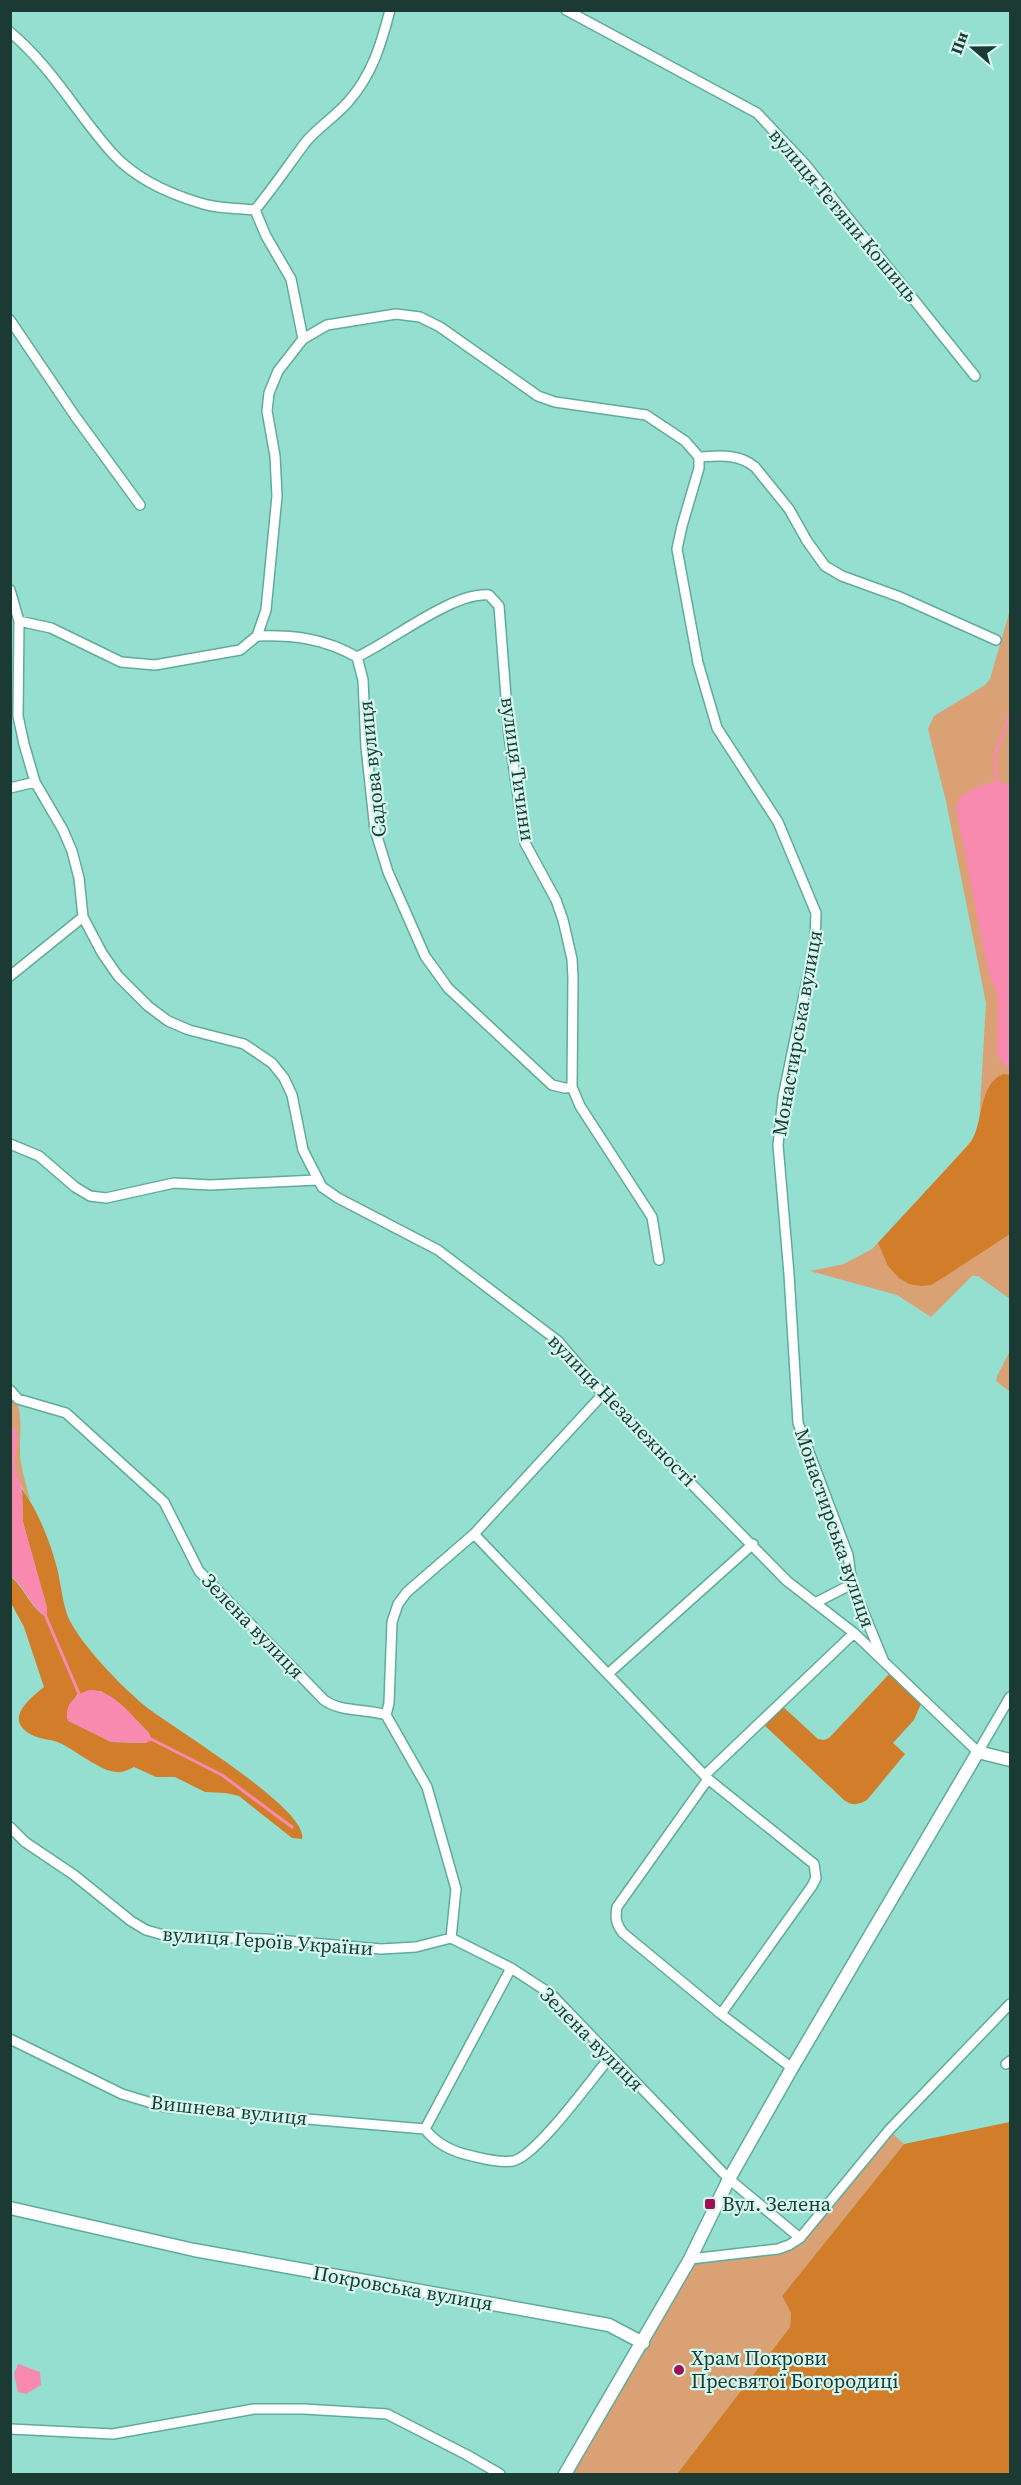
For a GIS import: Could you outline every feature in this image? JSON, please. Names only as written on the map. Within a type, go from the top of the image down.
[{"type":"street","points":[[255,210],[280,180],[306,142],[348,102],[368,77],[381,48],[390,10]]},
{"type":"street","name":"вулиця Тетяни Кошиць","points":[[566,10],[757,113],[805,164],[975,376]]},
{"type":"street","points":[[10,32],[46,66],[114,155],[135,173],[202,204],[255,210]]},
{"type":"street","points":[[255,210],[266,236],[291,279],[303,339]]},
{"type":"street","points":[[19,621],[51,628],[121,662],[155,665],[240,650],[257,636],[266,610],[277,496],[275,456],[267,411],[269,393],[278,370],[303,339],[327,325],[396,315],[420,317],[440,327],[538,396],[555,402],[646,414],[685,441],[699,457],[734,456],[748,461],[789,509],[807,541],[825,566],[842,576],[900,597],[996,639]]},
{"type":"street","points":[[10,320],[75,416],[140,505]]},
{"type":"street","name":"Монастирська вулиця","points":[[699,457],[696,478],[677,549],[698,663],[720,734],[778,822],[816,913],[813,955],[783,1097],[778,1160],[789,1274],[798,1423],[848,1555],[852,1584],[884,1662]]},
{"type":"street","points":[[10,590],[19,621],[18,716],[35,782],[63,830],[72,851],[79,878],[82,917],[110,965],[156,1013],[189,1030],[244,1044],[272,1063],[284,1078],[292,1095],[303,1150],[316,1180],[326,1191],[448,1257],[558,1341],[603,1394],[787,1581],[854,1633],[978,1752],[1011,1760]]},
{"type":"street","name":"вулиця Тичини","points":[[357,657],[380,646],[432,614],[477,594],[489,595],[499,606],[509,736],[525,843],[555,900],[563,920],[572,959],[572,1087]]},
{"type":"street","points":[[257,636],[291,635],[320,642],[357,657]]},
{"type":"street","name":"Садова вулиця","points":[[357,657],[363,680],[366,747],[375,830],[388,872],[425,956],[448,988],[552,1085],[572,1087]]},
{"type":"street","points":[[10,788],[35,782]]},
{"type":"street","points":[[10,976],[82,917]]},
{"type":"street","points":[[572,1087],[580,1106],[652,1217],[659,1260]]},
{"type":"street","points":[[10,1144],[39,1156],[75,1187],[90,1196],[106,1198],[174,1183],[210,1185],[316,1180]]},
{"type":"street","name":"Зелена вулиця","points":[[10,1390],[18,1399],[66,1413],[164,1502],[199,1571],[324,1700],[332,1706],[373,1711],[386,1715]]},
{"type":"street","points":[[451,1938],[456,1889],[427,1787],[386,1715],[389,1703],[392,1622],[398,1604],[407,1592],[474,1534],[603,1394]]},
{"type":"street","points":[[474,1534],[707,1777],[807,1858],[816,1870],[812,1886],[721,2014]]},
{"type":"street","points":[[609,1673],[753,1544]]},
{"type":"street","points":[[815,1602],[852,1584]]},
{"type":"street","points":[[792,2068],[623,1934],[615,1918],[617,1907],[707,1777],[854,1633]]},
{"type":"street","points":[[565,2475],[690,2259],[729,2179],[792,2068],[1011,1697]]},
{"type":"street","name":"вулиця Героїв України","points":[[10,1827],[25,1842],[74,1875],[131,1921],[146,1930],[167,1936],[266,1939],[381,1949],[416,1947],[451,1938]]},
{"type":"street","name":"Зелена вулиця","points":[[451,1938],[511,1968],[551,1994],[729,2179],[800,2238]]},
{"type":"street","points":[[511,1968],[425,2129],[439,2144],[465,2155],[492,2160],[520,2159],[539,2143],[611,2056]]},
{"type":"street","points":[[690,2259],[778,2249],[800,2238],[889,2130],[1011,2004]]},
{"type":"street","name":"Вишнева вулиця","points":[[10,2039],[122,2094],[165,2107],[425,2129]]},
{"type":"street","name":"Покровська вулиця","points":[[10,2208],[194,2250],[609,2325],[643,2343]]},
{"type":"street","points":[[10,2429],[113,2434],[254,2409],[304,2409],[387,2414],[467,2455],[500,2475]]},
{"type":"shaded area","points":[[1010,610],[1010,1299],[978,1276],[972,1276],[931,1317],[897,1295],[810,1271],[844,1264],[872,1249],[964,1150],[976,1134],[979,1124],[986,1003],[946,801],[928,729],[934,716],[985,685],[990,679]]},
{"type":"shaded area","points":[[996,781],[1010,784],[1010,1070],[997,1053],[998,998],[987,967],[956,808],[966,793]]},
{"type":"shaded area","points":[[1003,1074],[1010,1075],[1010,1234],[931,1285],[909,1284],[899,1278],[888,1266],[878,1243],[971,1142],[989,1086]]},
{"type":"shaded area","points":[[1010,1351],[1010,1392],[996,1381]]},
{"type":"shaded area","points":[[10,1390],[20,1415],[21,1463],[30,1500],[15,1471],[16,1436],[14,1428],[11,1428]]},
{"type":"shaded area","points":[[14,1427],[18,1438],[14,1463],[22,1489],[23,1522],[47,1607],[47,1618],[41,1614],[11,1576],[10,1428]]},
{"type":"shaded area","points":[[22,1489],[51,1547],[68,1617],[82,1640],[102,1664],[145,1706],[262,1789],[284,1809],[298,1826],[302,1839],[292,1838],[239,1796],[205,1792],[175,1777],[156,1777],[134,1767],[121,1772],[110,1771],[62,1744],[34,1736],[25,1730],[20,1724],[21,1711],[25,1704],[44,1687],[24,1627],[11,1603],[10,1576],[36,1608],[47,1617],[23,1522]],"holes":[[[101,1691],[125,1709],[149,1733],[146,1743],[111,1742],[67,1718],[69,1705],[78,1694]]]},
{"type":"shaded area","points":[[893,1670],[923,1699],[914,1720],[893,1743],[905,1754],[867,1800],[861,1803],[852,1804],[844,1800],[761,1722],[780,1704],[818,1739],[824,1740],[829,1738]]},
{"type":"shaded area","points":[[89,1690],[98,1691],[114,1699],[149,1733],[152,1740],[146,1743],[111,1742],[68,1721],[69,1705]]},
{"type":"shaded area","points":[[1010,2122],[1010,2474],[677,2474],[790,2327],[791,2313],[782,2296],[904,2144]]},
{"type":"shaded area","points":[[889,2130],[904,2144],[782,2296],[791,2313],[790,2327],[677,2474],[565,2474],[690,2259],[789,2245]]},
{"type":"shaded area","points":[[18,2364],[40,2372],[41,2385],[26,2394],[18,2392],[14,2374]]},
{"type":"waterway","points":[[997,784],[995,755],[1010,714]]},
{"type":"waterway","points":[[46,1617],[80,1696]]},
{"type":"waterway","points":[[151,1739],[222,1775],[292,1827]]},
{"type":"place","name":"Вул. Зелена","points":[[710,2204]]},
{"type":"place","name":"Храм Покрови Пресвятої Богородиці","points":[[679,2370]]}]
